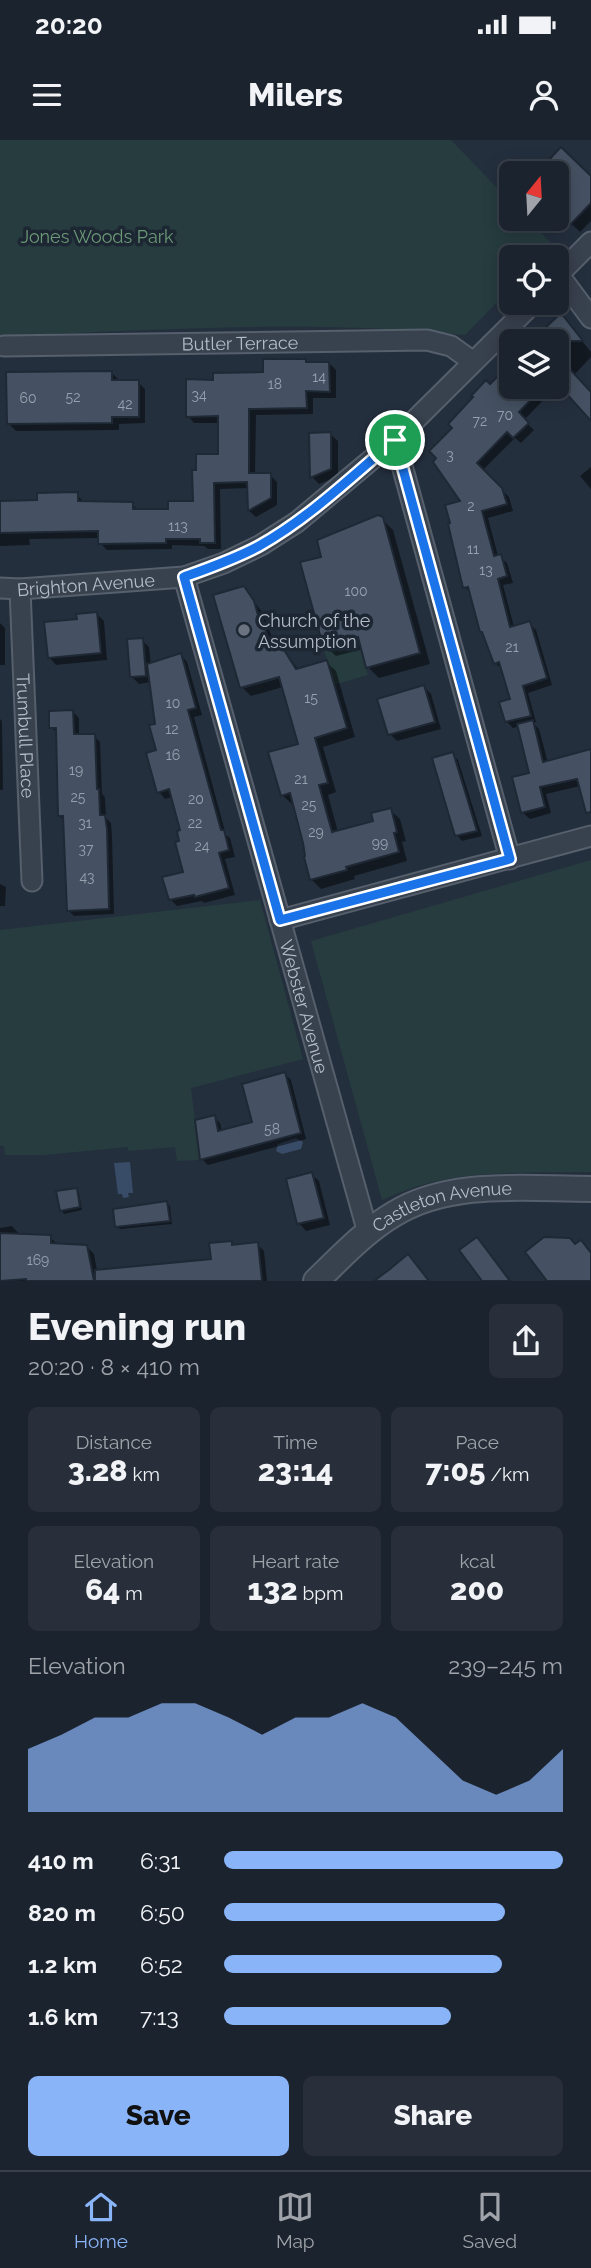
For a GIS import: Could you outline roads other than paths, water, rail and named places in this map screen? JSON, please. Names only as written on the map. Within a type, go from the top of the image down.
[{"type":"street","points":[[569,265],[591,242]]},
{"type":"street","points":[[569,290],[591,318]]},
{"type":"street","name":"Brighton Avenue","points":[[0,588],[20,589],[184,577],[224,563],[270,539],[297,522],[395,440],[520,315]]},
{"type":"street","name":"Butler Terrace","points":[[4,346],[426,340],[451,346],[472,361]]},
{"type":"street","points":[[395,440],[510,859]]},
{"type":"street","name":"Webster Avenue","points":[[184,577],[368,1233]]},
{"type":"street","name":"Trumbull Place","points":[[20,589],[32,881]]},
{"type":"street","points":[[280,920],[591,836]]},
{"type":"street","name":"Castleton Avenue","points":[[316,1281],[368,1233],[405,1208],[442,1196],[473,1190],[591,1189]]},
{"type":"water","points":[[296,1138],[303,1142],[301,1149],[282,1154],[276,1151],[278,1144]]},
{"type":"water","points":[[130,1162],[133,1193],[128,1193],[129,1197],[123,1198],[122,1194],[118,1194],[114,1163]]},
{"type":"place","name":"Church of the Assumption","points":[[244,630]]},
{"type":"park label","name":"Jones Woods Park","points":[[97,236]]}]
